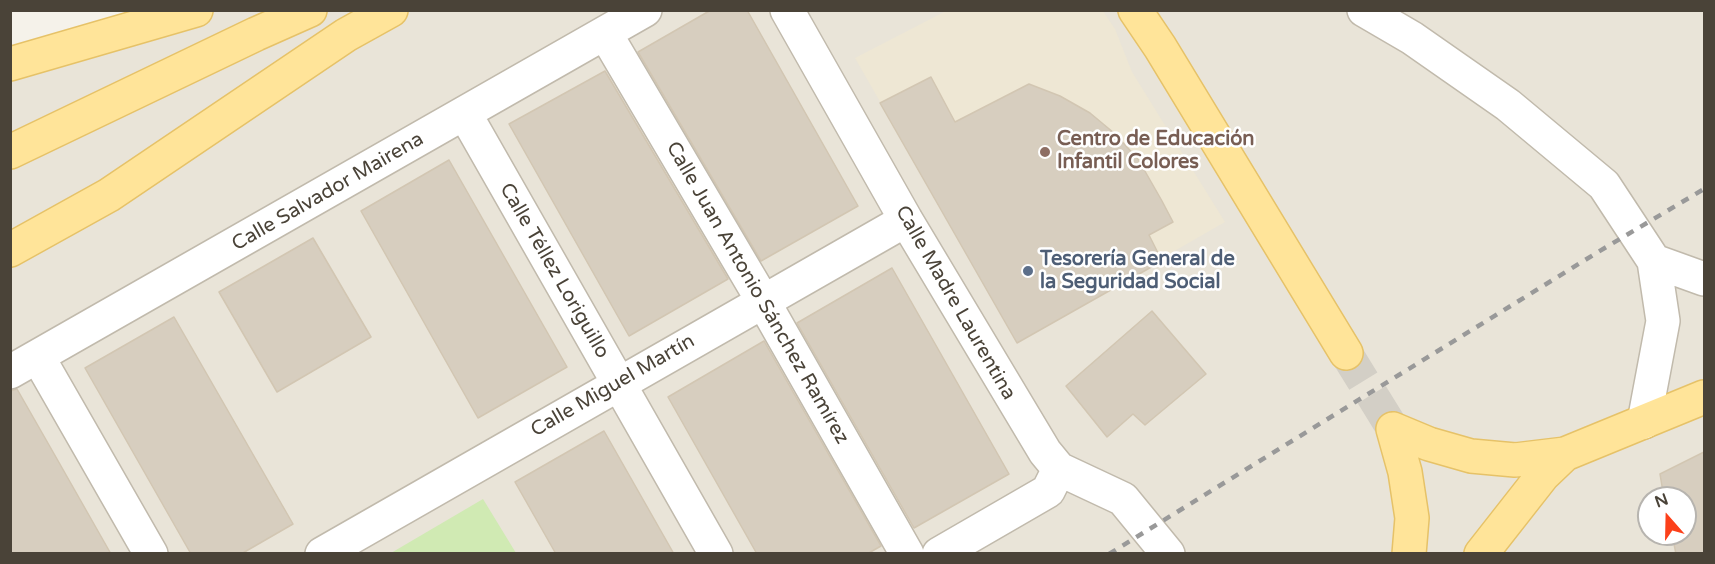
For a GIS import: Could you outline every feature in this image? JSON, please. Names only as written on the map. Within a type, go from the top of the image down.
[{"type":"main road","points":[[10,64],[196,10]]},
{"type":"main road","points":[[10,152],[310,10]]},
{"type":"main road","points":[[10,250],[109,195],[346,35],[390,10]]},
{"type":"main road","points":[[1135,10],[1160,47],[1346,353]]},
{"type":"main road","points":[[1158,10],[1160,47]]},
{"type":"main road","points":[[1409,554],[1412,518],[1405,472],[1393,429],[1429,444],[1471,456],[1515,460],[1565,454],[1704,397]]},
{"type":"main road","points":[[1481,554],[1543,476],[1565,454]]},
{"type":"street","name":"Calle Salvador Mairena","points":[[24,364],[645,10]]},
{"type":"street","name":"Calle Madre Laurentina","points":[[787,10],[906,220],[1026,423],[1059,469],[1123,499],[1168,554]]},
{"type":"street","points":[[1364,10],[1412,38],[1508,105],[1604,185],[1654,261],[1663,321],[1644,422]]},
{"type":"street","name":"Calle Juan Antonio Sánchez Ramírez","points":[[605,33],[763,301],[907,554]]},
{"type":"street","name":"Calle Téllez Loriguillo","points":[[465,114],[716,554]]},
{"type":"street","name":"Calle Miguel Martín","points":[[322,554],[906,220]]},
{"type":"street","points":[[1654,261],[1704,279]]},
{"type":"street","points":[[24,364],[151,554]]},
{"type":"street","points":[[939,554],[1048,491],[1059,469]]},
{"type":"shaded area","points":[[154,10],[1704,11],[1704,553],[11,554],[11,50]]},
{"type":"shaded area","name":"Centro de Educación Infantil Colores","points":[[946,11],[1103,11],[1115,29],[1132,72],[1225,222],[1164,257],[1166,260],[1095,299],[1041,200],[961,243],[855,58]]},
{"type":"green space","points":[[483,499],[516,553],[391,553]]},
{"type":"building","points":[[711,10],[747,10],[858,206],[761,261],[638,52]]},
{"type":"building","points":[[605,71],[728,279],[629,336],[509,124]]},
{"type":"building","points":[[931,77],[955,122],[1029,84],[1060,96],[1090,113],[1114,133],[1138,159],[1173,222],[1149,235],[1162,261],[1017,343],[880,103]]},
{"type":"building","points":[[449,160],[567,367],[478,418],[361,211]]},
{"type":"building","points":[[313,238],[371,337],[277,392],[219,292]]},
{"type":"building","points":[[892,268],[1009,474],[914,528],[797,323]]},
{"type":"building","points":[[1152,311],[1206,374],[1145,425],[1133,414],[1107,437],[1066,386]]},
{"type":"building","points":[[174,317],[293,524],[241,554],[191,554],[85,368]]},
{"type":"building","points":[[764,341],[881,546],[867,554],[757,554],[668,397]]},
{"type":"building","points":[[17,389],[111,554],[10,554],[10,391]]},
{"type":"building","points":[[604,431],[674,554],[556,554],[515,482]]},
{"type":"building","points":[[1704,452],[1704,554],[1676,554],[1674,546],[1697,546],[1697,486],[1662,486],[1660,474]]},
{"type":"tunnel","points":[[1346,353],[1393,429]]},
{"type":"railway","points":[[1109,554],[1704,189]]},
{"type":"place","name":"Centro de Educación Infantil Colores","points":[[1045,152]]},
{"type":"place","name":"Tesorería General de la Seguridad Social","points":[[1028,271]]}]
